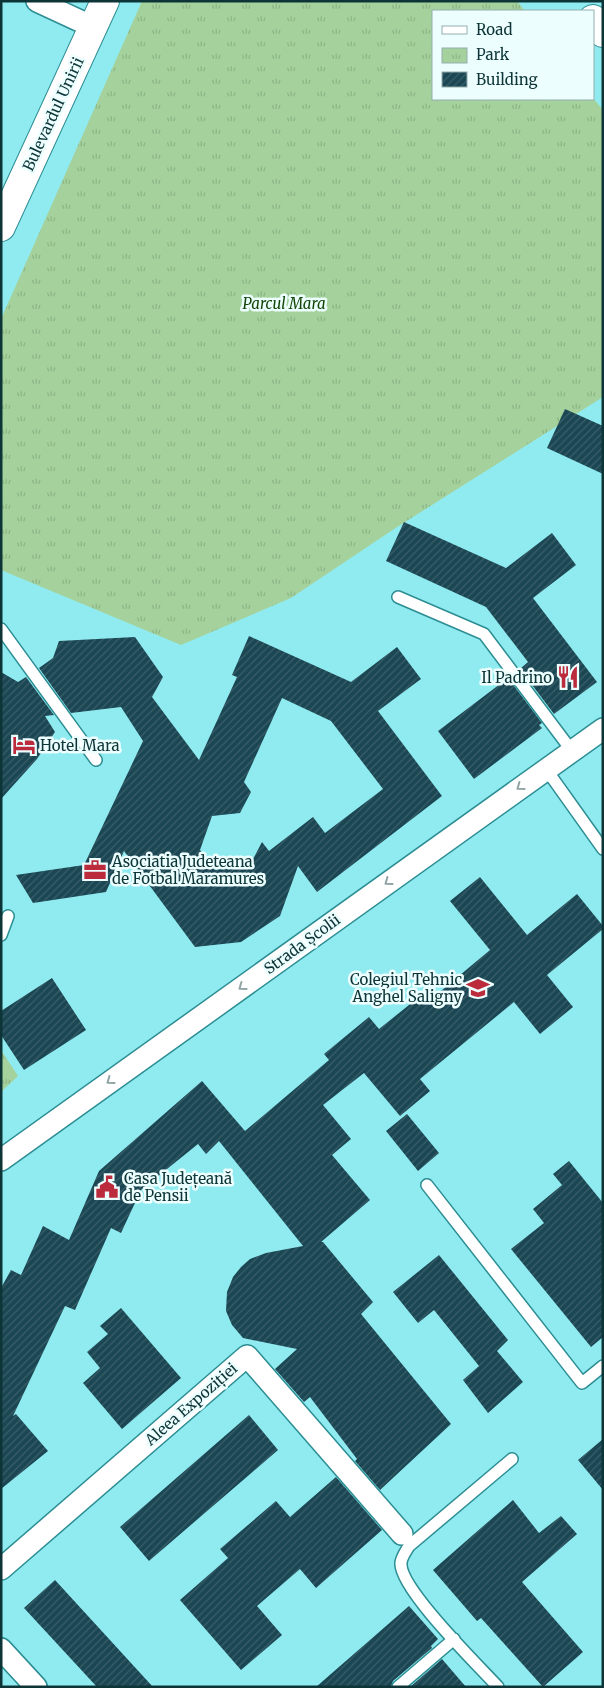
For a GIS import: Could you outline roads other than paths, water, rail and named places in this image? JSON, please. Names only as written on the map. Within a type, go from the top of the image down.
[{"type":"main road","name":"Bulevardul Unirii","points":[[1,227],[105,1]]},
{"type":"main road","points":[[594,20],[603,33]]},
{"type":"street","points":[[37,1],[93,27]]},
{"type":"street","name":"Strada Școlii","points":[[1,1160],[603,728]]},
{"type":"street","name":"Aleea Expoziției","points":[[1,1569],[248,1356],[402,1534]]},
{"type":"street","points":[[1,1649],[36,1687]]},
{"type":"lane","points":[[398,597],[484,634],[572,751]]},
{"type":"lane","points":[[1,629],[96,760]]},
{"type":"lane","points":[[546,769],[603,850]]},
{"type":"lane","points":[[1,935],[8,916]]},
{"type":"lane","points":[[427,1185],[582,1383],[603,1366]]},
{"type":"lane","points":[[498,1687],[422,1603],[403,1576],[400,1562],[409,1546],[512,1459]]},
{"type":"lane","points":[[398,1687],[454,1639]]},
{"type":"place","name":"Il Padrino","points":[[568,677]]},
{"type":"place","name":"Hotel Mara","points":[[24,745]]},
{"type":"place","name":"Asociatia Judeteana de Fotbal Maramures","points":[[95,870]]},
{"type":"place","name":"Colegiul Tehnic Anghel Saligny","points":[[478,988]]},
{"type":"place","name":"Casa Județeană de Pensii","points":[[107,1187]]},
{"type":"park label","name":"Parcul Mara","points":[[284,303]]}]
